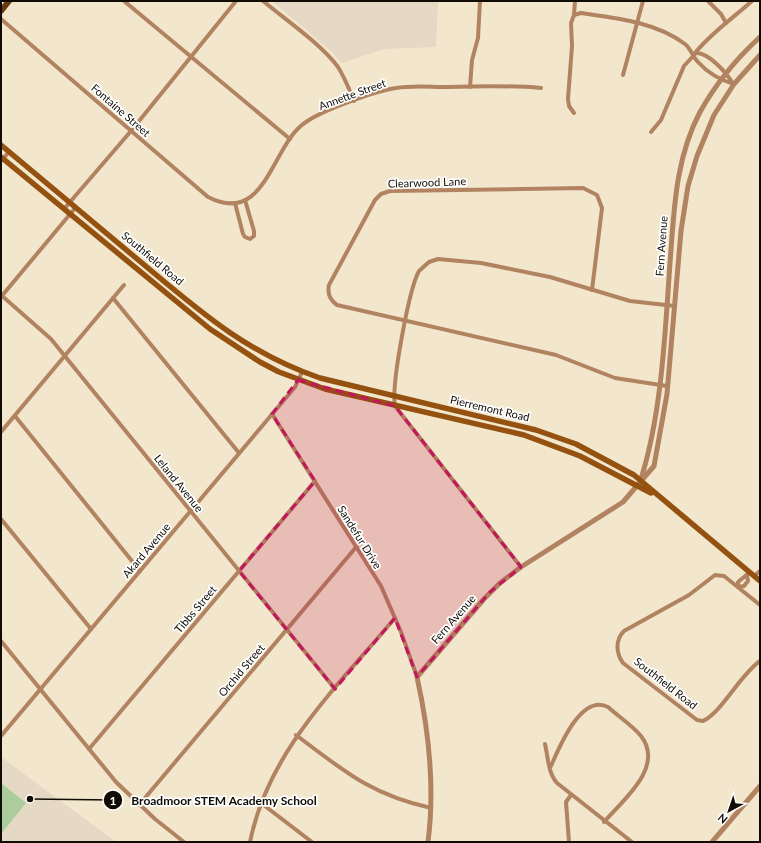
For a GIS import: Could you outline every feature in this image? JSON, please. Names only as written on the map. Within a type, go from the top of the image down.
[{"type":"main road","points":[[1,11],[9,1]]},
{"type":"main road","name":"Southfield Road","points":[[1,145],[219,326],[244,344],[302,372]]},
{"type":"main road","name":"Southfield Road","points":[[2,159],[218,336],[260,362],[298,380]]},
{"type":"main road","points":[[138,270],[143,264]]},
{"type":"main road","points":[[182,307],[188,300]]},
{"type":"main road","points":[[240,350],[244,344]]},
{"type":"main road","name":"Pierremont Road","points":[[302,372],[320,378],[520,426],[576,444],[616,464],[640,480],[721,548],[750,575],[760,581]]},
{"type":"main road","name":"Pierremont Road","points":[[298,380],[325,389],[395,406],[517,433],[580,456],[659,497]]},
{"type":"main road","points":[[422,412],[423,403]]},
{"type":"main road","points":[[517,433],[520,426]]},
{"type":"street","points":[[124,1],[290,139]]},
{"type":"street","points":[[64,209],[131,131],[190,56],[236,1]]},
{"type":"street","points":[[263,1],[325,53],[345,79],[354,101]]},
{"type":"street","points":[[470,86],[471,66],[478,38],[480,1]]},
{"type":"street","points":[[574,113],[569,106],[568,88],[572,46],[571,23],[574,14],[575,1]]},
{"type":"street","points":[[623,75],[643,1]]},
{"type":"street","points":[[708,1],[721,14],[726,24]]},
{"type":"street","points":[[651,132],[661,120],[681,71],[694,54],[709,36],[726,24],[752,1]]},
{"type":"street","points":[[574,14],[581,13],[603,15],[637,23],[673,36],[687,45],[694,54],[696,61],[722,80],[734,84]]},
{"type":"street","name":"Fontaine Street","points":[[1,19],[208,197],[219,202],[235,203]]},
{"type":"street","name":"Fern Avenue","points":[[640,480],[653,430],[659,385],[671,227],[681,164],[700,112],[737,58],[760,37]]},
{"type":"street","points":[[694,54],[699,52],[706,55],[727,73],[734,84]]},
{"type":"street","name":"Fern Avenue","points":[[416,678],[490,592],[521,567],[623,502],[640,480],[654,466],[667,386],[681,231],[688,186],[697,156],[710,123],[734,84],[760,55]]},
{"type":"street","name":"Annette Street","points":[[235,203],[245,200],[255,194],[297,129],[312,118],[354,101],[381,91],[402,87],[517,86],[541,88]]},
{"type":"street","points":[[2,159],[9,152]]},
{"type":"street","name":"Clearwood Lane","points":[[406,320],[337,305],[329,298],[328,292],[328,285],[375,200],[381,194],[390,191],[583,188],[592,191],[598,197],[602,208],[592,290]]},
{"type":"street","points":[[235,203],[243,234],[245,237],[250,238],[254,236],[254,231],[245,200]]},
{"type":"street","points":[[1,296],[76,207]]},
{"type":"street","points":[[521,567],[395,406],[393,396],[406,320],[416,278],[421,268],[428,262],[435,260],[468,261],[533,273],[630,301],[675,306]]},
{"type":"street","points":[[1,432],[124,285]]},
{"type":"street","name":"Leland Avenue","points":[[1,296],[45,332],[335,689]]},
{"type":"street","points":[[113,298],[239,453]]},
{"type":"street","points":[[406,320],[556,355],[616,378],[667,386]]},
{"type":"street","name":"Akard Avenue","points":[[1,736],[295,387],[302,372]]},
{"type":"street","name":"Sandefur Drive","points":[[272,414],[381,586],[396,618],[416,678]]},
{"type":"street","points":[[15,416],[140,571]]},
{"type":"street","name":"Tibbs Street","points":[[89,749],[315,481]]},
{"type":"street","points":[[1,519],[91,629]]},
{"type":"street","name":"Orchid Street","points":[[139,805],[357,546]]},
{"type":"street","points":[[760,571],[744,576],[738,582],[738,587],[760,605]]},
{"type":"street","name":"Southfield Road","points":[[738,587],[724,576],[715,575],[687,597],[621,633],[618,641],[618,653],[623,663],[696,720],[703,721],[711,715],[747,673],[760,661]]},
{"type":"street","points":[[250,842],[260,803],[277,765],[296,735],[396,618]]},
{"type":"street","points":[[1,641],[116,782],[139,805],[184,842]]},
{"type":"street","points":[[416,678],[426,724],[430,759],[431,808],[428,842]]},
{"type":"street","points":[[551,766],[570,728],[584,710],[594,705],[602,705],[608,708],[639,734],[648,751],[646,771],[604,822]]},
{"type":"street","points":[[296,735],[343,771],[366,786],[406,802],[431,808]]},
{"type":"street","points":[[545,744],[553,778],[604,822],[632,842]]},
{"type":"street","points":[[712,842],[760,786]]},
{"type":"street","points":[[569,842],[566,802],[571,794]]},
{"type":"street","points":[[260,803],[312,842]]},
{"type":"highlighted area","points":[[298,380],[395,406],[521,567],[490,592],[417,677],[395,618],[335,689],[239,571],[315,481],[272,414]]},
{"type":"shaded area","points":[[272,1],[438,1],[436,47],[384,49],[342,63],[331,51]]},
{"type":"shaded area","points":[[1,757],[116,842],[1,842]]},
{"type":"green space","points":[[1,783],[26,803],[1,834]]},
{"type":"place","name":"Broadmoor STEM Academy School","points":[[30,799]]}]
